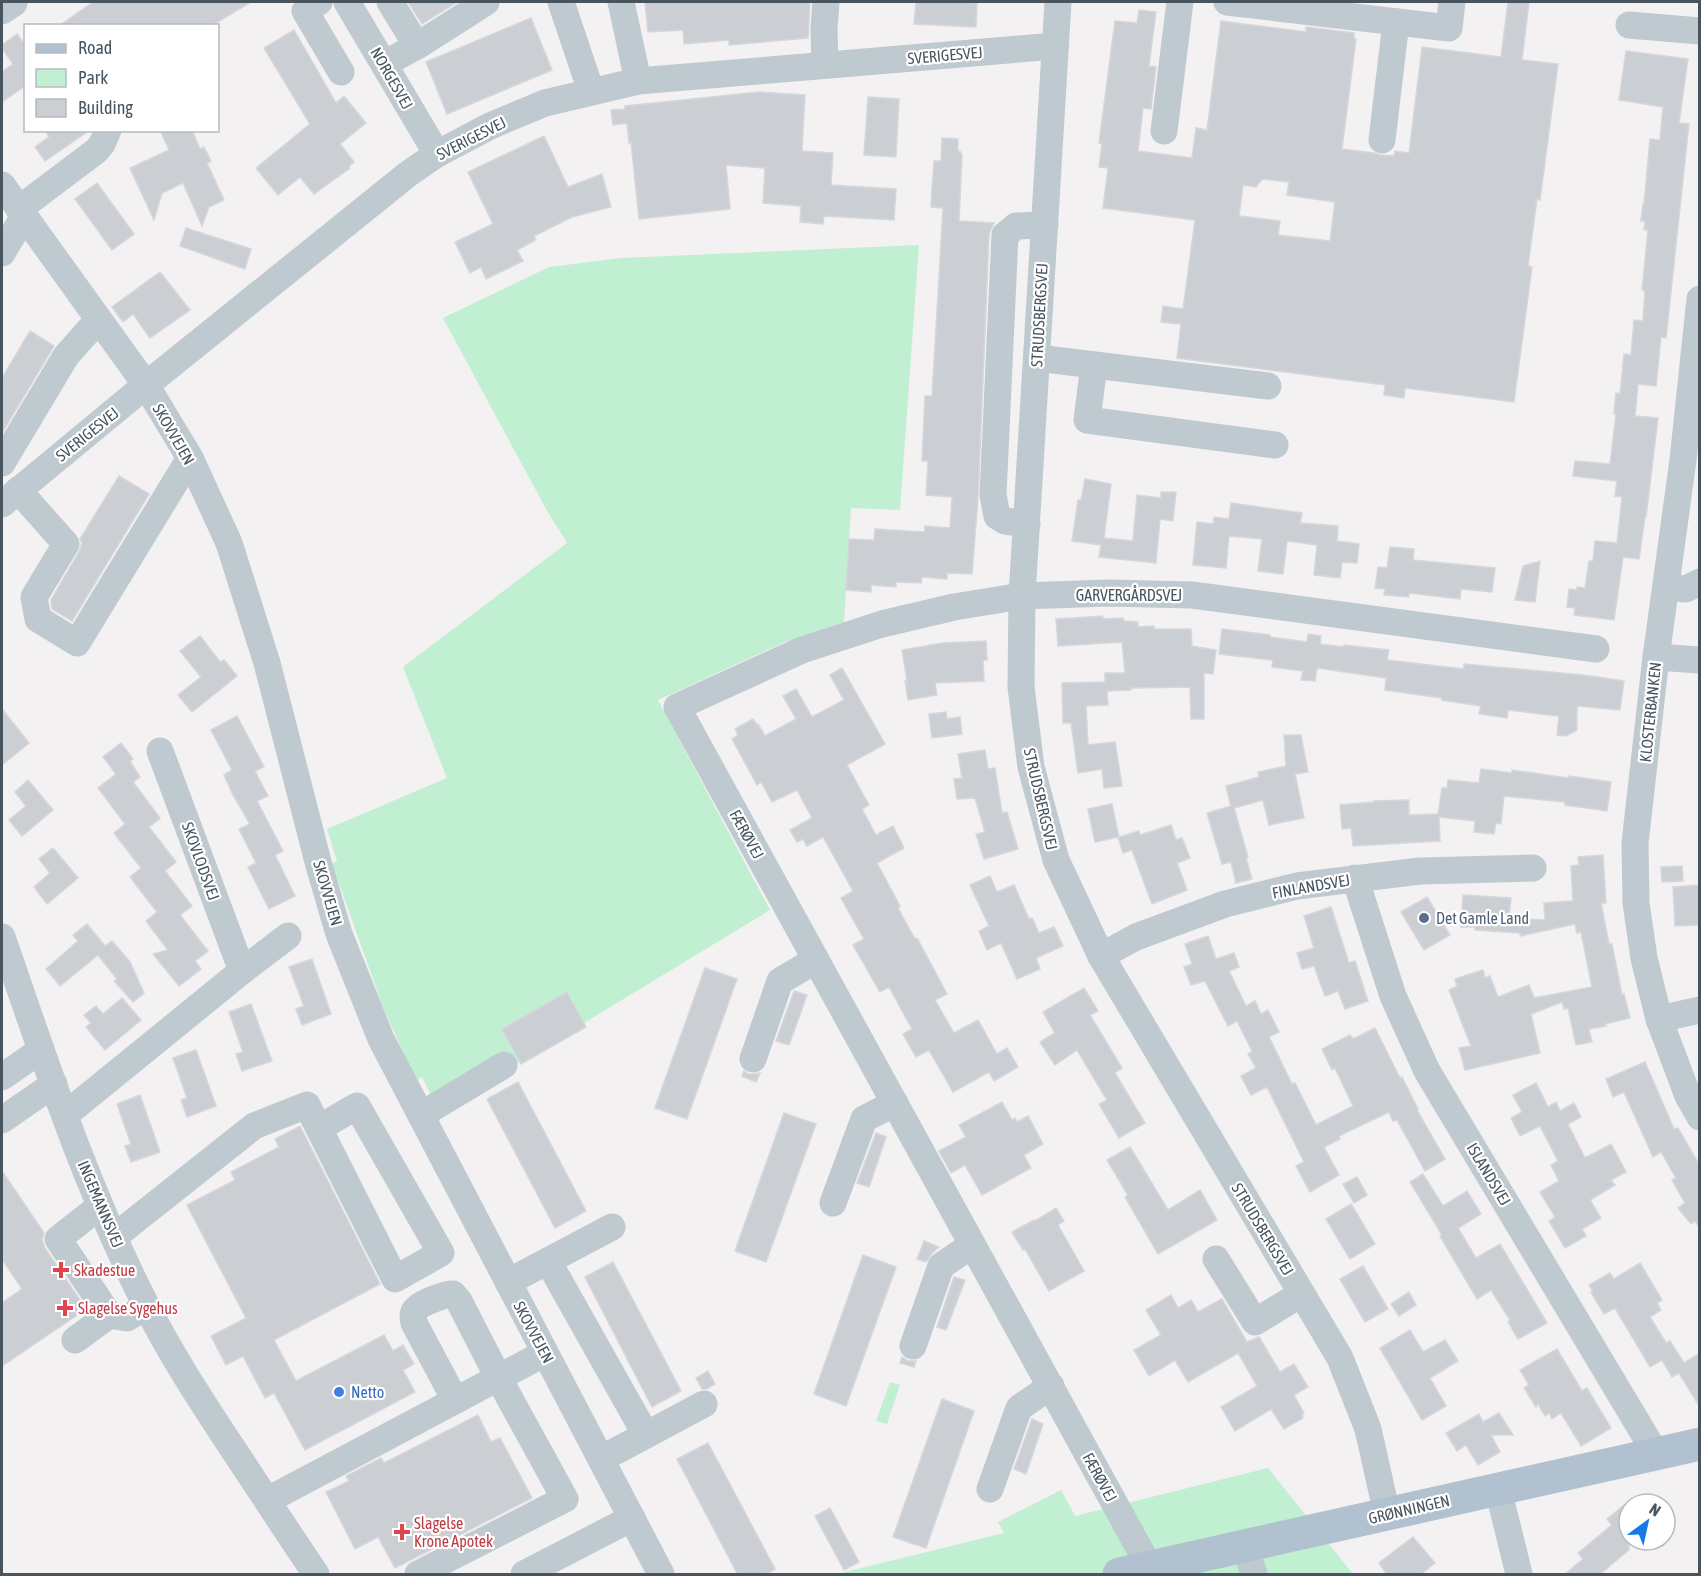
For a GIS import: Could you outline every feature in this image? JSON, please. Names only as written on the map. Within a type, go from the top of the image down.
[{"type":"main road","name":"GRØNNINGEN","points":[[1134,1571],[1250,1560],[1387,1514],[1700,1444]]},
{"type":"street","points":[[319,2],[305,11],[341,72]]},
{"type":"street","name":"NORGESVEJ","points":[[347,2],[437,154]]},
{"type":"street","points":[[390,2],[417,46]]},
{"type":"street","points":[[384,64],[486,2]]},
{"type":"street","points":[[561,2],[591,92]]},
{"type":"street","points":[[621,2],[638,81]]},
{"type":"street","points":[[825,65],[826,2]]},
{"type":"street","name":"STRUDSBERGSVEJ","points":[[1058,2],[1022,596],[1021,687],[1031,767],[1056,860],[1101,956],[1340,1358],[1368,1429],[1387,1514]]},
{"type":"street","points":[[1164,131],[1180,2]]},
{"type":"street","points":[[1227,2],[1449,28],[1452,2]]},
{"type":"street","points":[[1382,140],[1396,22]]},
{"type":"street","points":[[1629,25],[1700,31]]},
{"type":"street","name":"SVERIGESVEJ","points":[[10,497],[408,174],[437,154],[490,126],[545,103],[638,81],[1055,46]]},
{"type":"street","points":[[2,253],[22,212],[96,151],[107,132]]},
{"type":"street","name":"SKOVVEJEN","points":[[2,185],[146,385],[190,458],[229,543],[267,663],[318,862],[339,934],[381,1039],[661,1575]]},
{"type":"street","points":[[1027,524],[1005,521],[997,516],[993,495],[1005,235],[1016,226],[1044,225]]},
{"type":"street","name":"KLOSTERBANKEN","points":[[1700,299],[1691,461],[1666,587],[1635,843],[1636,893],[1644,958],[1659,1019],[1688,1096],[1700,1117]]},
{"type":"street","points":[[2,463],[66,356],[98,320]]},
{"type":"street","points":[[1036,358],[1268,386]]},
{"type":"street","points":[[1094,365],[1086,420],[1275,445]]},
{"type":"street","points":[[10,497],[66,544],[34,597],[38,619],[76,643],[190,458]]},
{"type":"street","points":[[1666,587],[1686,590],[1700,582]]},
{"type":"street","name":"GARVERGÅRDSVEJ","points":[[677,707],[802,650],[871,628],[954,607],[1022,596],[1108,592],[1192,595],[1596,648]]},
{"type":"street","points":[[1656,657],[1700,660]]},
{"type":"street","name":"FÆRØVEJ","points":[[677,707],[1050,1386],[1134,1571]]},
{"type":"street","name":"SKOVLODSVEJ","points":[[160,751],[242,970]]},
{"type":"street","name":"FINLANDSVEJ","points":[[1101,956],[1136,937],[1225,904],[1297,886],[1420,870],[1533,868]]},
{"type":"street","name":"ISLANDSVEJ","points":[[1355,878],[1393,996],[1427,1071],[1656,1454]]},
{"type":"street","points":[[65,1115],[242,970],[288,936]]},
{"type":"street","name":"INGEMANNSVEJ","points":[[2,937],[41,1050],[100,1206],[146,1306],[181,1368],[316,1575]]},
{"type":"street","points":[[753,1059],[780,981],[816,960]]},
{"type":"street","points":[[1659,1019],[1700,1010]]},
{"type":"street","points":[[2,1077],[41,1050]]},
{"type":"street","points":[[421,1115],[504,1065]]},
{"type":"street","points":[[2,1120],[54,1084]]},
{"type":"street","points":[[832,1203],[864,1119],[895,1103]]},
{"type":"street","points":[[114,1237],[254,1126],[307,1105],[395,1279],[441,1253],[357,1106],[319,1128]]},
{"type":"street","points":[[100,1206],[58,1239],[109,1316]]},
{"type":"street","points":[[508,1282],[612,1227]]},
{"type":"street","points":[[913,1346],[941,1266],[972,1245]]},
{"type":"street","points":[[1216,1259],[1254,1322],[1301,1293]]},
{"type":"street","points":[[548,1261],[646,1435]]},
{"type":"street","points":[[418,1575],[565,1499],[459,1301],[453,1294],[445,1294],[417,1308],[413,1315],[414,1323],[455,1400]]},
{"type":"street","points":[[75,1340],[109,1316],[127,1318],[146,1306]]},
{"type":"street","points":[[268,1500],[545,1353]]},
{"type":"street","points":[[990,1489],[1019,1408],[1050,1386]]},
{"type":"street","points":[[601,1459],[704,1404]]},
{"type":"street","points":[[1498,1489],[1519,1575]]},
{"type":"street","points":[[524,1575],[632,1518]]},
{"type":"green space","points":[[919,245],[900,510],[851,508],[844,622],[785,642],[658,700],[770,910],[439,1111],[422,1077],[416,1081],[383,1007],[332,864],[337,861],[327,829],[447,778],[403,667],[567,543],[546,509],[443,318],[549,267],[622,258]]},
{"type":"green space","points":[[890,1382],[900,1385],[887,1424],[876,1421]]},
{"type":"green space","points":[[1268,1468],[1353,1574],[837,1574],[1004,1533],[998,1522],[1061,1490],[1075,1516]]},
{"type":"building","points":[[93,2],[251,2],[214,24],[62,24]]},
{"type":"building","points":[[408,2],[457,2],[422,24]]},
{"type":"building","points":[[645,2],[810,2],[808,38],[729,45],[729,40],[684,44],[683,30],[648,32]]},
{"type":"building","points":[[916,2],[976,2],[976,27],[914,24]]},
{"type":"building","points":[[1508,2],[1529,2],[1522,60],[1558,64],[1540,200],[1537,199],[1528,266],[1532,267],[1514,402],[1405,388],[1404,398],[1384,395],[1385,385],[1177,358],[1181,324],[1161,322],[1163,306],[1183,309],[1195,220],[1103,208],[1108,168],[1099,167],[1102,144],[1099,143],[1115,21],[1137,23],[1139,10],[1156,12],[1149,66],[1156,67],[1151,109],[1143,108],[1138,151],[1192,158],[1196,128],[1207,130],[1221,21],[1306,32],[1306,27],[1354,33],[1356,39],[1342,149],[1380,155],[1394,156],[1395,151],[1409,153],[1422,47],[1501,57]],"holes":[[[1262,179],[1289,182],[1287,195],[1335,202],[1330,241],[1278,235],[1280,221],[1239,216],[1243,185],[1256,187]]]},
{"type":"building","points":[[531,18],[552,70],[447,114],[426,62]]},
{"type":"building","points":[[294,30],[336,103],[344,96],[366,123],[340,144],[354,162],[349,166],[350,168],[314,194],[300,177],[278,195],[256,168],[310,124],[264,48]]},
{"type":"building","points":[[17,34],[24,44],[24,86],[2,102],[2,72],[13,64],[2,45]]},
{"type":"building","points":[[1626,51],[1688,59],[1679,123],[1689,124],[1666,338],[1661,337],[1656,386],[1638,384],[1635,416],[1658,418],[1646,517],[1639,559],[1623,557],[1614,620],[1574,615],[1575,608],[1567,607],[1569,589],[1585,588],[1589,561],[1593,561],[1595,541],[1617,543],[1622,497],[1615,496],[1617,481],[1573,476],[1575,461],[1610,464],[1616,393],[1620,394],[1624,354],[1631,355],[1634,320],[1643,321],[1645,291],[1642,290],[1648,230],[1644,230],[1645,221],[1641,221],[1650,139],[1660,140],[1663,107],[1619,100]]},
{"type":"building","points":[[759,92],[805,95],[802,151],[833,153],[831,185],[896,189],[894,220],[824,216],[823,224],[800,222],[801,206],[763,203],[765,168],[726,165],[730,209],[639,219],[627,123],[613,125],[611,110],[625,109],[625,106]]},
{"type":"building","points":[[868,97],[899,99],[896,157],[864,155]]},
{"type":"building","points":[[46,132],[87,132],[45,161],[35,147],[49,137]]},
{"type":"building","points":[[161,132],[193,132],[200,149],[204,147],[211,161],[207,163],[224,200],[209,207],[202,226],[183,183],[162,193],[154,220],[130,168],[169,150]]},
{"type":"building","points":[[544,136],[568,187],[602,174],[611,207],[572,217],[534,236],[536,240],[517,250],[523,261],[486,279],[481,267],[470,273],[455,242],[493,224],[468,172]]},
{"type":"building","points":[[942,138],[958,139],[958,151],[962,155],[959,221],[994,223],[989,234],[978,498],[972,574],[947,573],[947,579],[922,577],[921,583],[896,582],[896,587],[871,585],[871,592],[846,590],[849,539],[874,540],[875,529],[925,532],[925,526],[950,528],[952,497],[926,495],[928,461],[922,461],[925,396],[932,396],[943,208],[931,207],[932,189],[934,161],[941,161]]},
{"type":"building","points":[[97,183],[134,234],[112,250],[75,199]]},
{"type":"building","points":[[186,228],[251,249],[245,269],[180,246]]},
{"type":"building","points":[[160,272],[190,310],[150,338],[133,314],[123,322],[112,307]]},
{"type":"building","points":[[30,331],[54,346],[2,433],[2,378]]},
{"type":"building","points":[[119,476],[149,494],[72,621],[52,609],[51,600],[79,552],[82,543],[80,539]]},
{"type":"building","points":[[1085,479],[1111,484],[1104,538],[1133,541],[1137,495],[1161,498],[1161,492],[1176,492],[1173,521],[1160,519],[1156,563],[1099,557],[1101,545],[1072,541],[1078,500],[1081,500]]},
{"type":"building","points":[[1231,503],[1302,513],[1300,523],[1338,526],[1337,541],[1359,544],[1357,563],[1342,562],[1340,578],[1314,575],[1317,545],[1287,541],[1283,574],[1258,571],[1262,539],[1229,536],[1226,568],[1193,565],[1197,522],[1213,524],[1214,517],[1229,519]]},
{"type":"building","points":[[1390,547],[1414,549],[1413,560],[1495,568],[1492,592],[1461,589],[1460,599],[1409,593],[1409,597],[1384,595],[1385,589],[1375,588],[1378,567],[1387,568]]},
{"type":"building","points":[[1540,561],[1535,602],[1515,600],[1523,566]]},
{"type":"building","points":[[1103,616],[1103,619],[1123,618],[1124,621],[1138,622],[1138,627],[1191,629],[1192,646],[1216,650],[1213,674],[1204,673],[1204,719],[1191,719],[1190,687],[1131,688],[1131,690],[1107,691],[1108,705],[1086,706],[1088,745],[1115,742],[1122,786],[1104,788],[1102,769],[1078,773],[1071,723],[1063,723],[1062,683],[1105,682],[1105,673],[1125,673],[1122,642],[1058,646],[1056,619]]},
{"type":"building","points":[[1222,629],[1307,642],[1308,634],[1321,636],[1320,644],[1389,650],[1387,660],[1464,669],[1464,664],[1624,681],[1620,710],[1577,706],[1577,730],[1566,736],[1557,735],[1559,716],[1508,710],[1507,718],[1479,714],[1481,706],[1385,690],[1386,678],[1317,668],[1315,681],[1301,680],[1303,671],[1272,667],[1273,660],[1219,654]]},
{"type":"building","points":[[200,636],[220,662],[224,660],[237,676],[192,712],[178,695],[201,677],[180,651]]},
{"type":"building","points":[[986,641],[987,660],[983,660],[984,681],[935,683],[937,695],[908,700],[902,650],[943,643]]},
{"type":"building","points":[[842,668],[885,744],[847,765],[869,805],[862,809],[876,835],[893,826],[904,848],[877,863],[900,906],[898,908],[947,994],[935,1000],[954,1033],[978,1020],[997,1054],[1007,1048],[1018,1067],[994,1081],[989,1072],[953,1092],[929,1050],[916,1057],[903,1034],[912,1029],[889,987],[880,992],[853,945],[864,939],[841,898],[853,891],[823,837],[807,846],[803,839],[797,842],[790,830],[812,818],[797,790],[772,802],[761,782],[757,785],[732,739],[738,735],[735,729],[753,719],[765,736],[796,719],[783,696],[796,689],[812,717],[844,700],[830,675]]},
{"type":"building","points":[[2,709],[29,743],[2,765]]},
{"type":"building","points":[[946,712],[947,719],[960,717],[962,734],[932,738],[929,714]]},
{"type":"building","points":[[237,716],[264,767],[255,771],[268,796],[257,801],[283,851],[275,855],[295,896],[269,909],[248,867],[256,863],[239,829],[250,824],[224,775],[232,770],[211,730]]},
{"type":"building","points":[[1284,735],[1301,735],[1308,772],[1295,774],[1304,818],[1269,825],[1263,800],[1234,808],[1252,879],[1236,883],[1231,862],[1222,864],[1207,813],[1231,806],[1226,786],[1259,777],[1258,772],[1286,766]]},
{"type":"building","points":[[121,743],[133,759],[130,761],[140,777],[133,782],[160,818],[149,827],[176,862],[165,871],[192,906],[180,915],[208,951],[195,961],[201,969],[179,986],[153,954],[168,950],[146,921],[157,912],[130,877],[141,868],[114,833],[125,824],[98,788],[116,774],[103,757]]},
{"type":"building","points":[[985,750],[988,769],[995,768],[1002,813],[1007,812],[1018,849],[984,859],[976,834],[985,832],[975,798],[957,799],[954,779],[962,778],[958,754]]},
{"type":"building","points":[[1481,769],[1512,773],[1512,770],[1611,782],[1607,811],[1565,805],[1565,802],[1504,796],[1501,824],[1496,823],[1494,834],[1474,832],[1475,821],[1439,817],[1440,841],[1353,846],[1351,828],[1342,829],[1340,805],[1409,800],[1409,815],[1438,814],[1442,788],[1447,788],[1448,780],[1479,783]]},
{"type":"building","points":[[28,780],[53,810],[22,836],[9,820],[26,806],[15,792]]},
{"type":"building","points":[[1112,804],[1119,837],[1139,831],[1140,835],[1171,825],[1176,840],[1182,838],[1190,858],[1177,863],[1187,890],[1152,904],[1132,850],[1123,853],[1118,837],[1095,842],[1088,809]]},
{"type":"building","points":[[53,848],[78,878],[47,904],[34,887],[50,873],[39,859]]},
{"type":"building","points":[[1603,855],[1606,903],[1601,903],[1609,944],[1612,944],[1622,995],[1624,994],[1630,1018],[1589,1029],[1592,1042],[1576,1045],[1568,1008],[1564,1009],[1562,1002],[1531,1014],[1540,1053],[1465,1070],[1459,1048],[1471,1046],[1449,990],[1457,986],[1455,979],[1483,970],[1485,978],[1490,976],[1498,997],[1529,985],[1534,998],[1592,987],[1581,932],[1577,933],[1575,924],[1520,936],[1520,933],[1461,927],[1463,895],[1511,898],[1509,918],[1545,920],[1544,903],[1573,901],[1571,866],[1579,865],[1578,857]]},
{"type":"building","points":[[1682,866],[1683,881],[1662,882],[1661,867]]},
{"type":"building","points":[[990,876],[997,892],[1014,885],[1029,919],[1032,918],[1039,933],[1054,927],[1063,946],[1036,958],[1040,969],[1017,979],[1001,943],[987,950],[979,931],[989,926],[970,885]]},
{"type":"building","points":[[1700,885],[1700,925],[1675,926],[1673,887]]},
{"type":"building","points":[[1427,897],[1450,935],[1424,950],[1401,912]]},
{"type":"building","points":[[1331,907],[1349,963],[1355,961],[1368,1001],[1345,1009],[1338,991],[1325,996],[1314,966],[1302,969],[1297,953],[1314,948],[1304,916]]},
{"type":"building","points":[[87,924],[105,946],[112,941],[130,962],[144,993],[133,1002],[114,981],[117,979],[98,955],[60,986],[46,969],[78,941],[73,935]]},
{"type":"building","points":[[1208,936],[1216,959],[1234,953],[1239,967],[1229,971],[1246,1006],[1255,1001],[1261,1014],[1268,1010],[1279,1032],[1269,1037],[1292,1084],[1295,1083],[1316,1125],[1353,1106],[1335,1068],[1332,1070],[1322,1049],[1350,1035],[1353,1039],[1375,1028],[1445,1159],[1425,1171],[1397,1120],[1393,1121],[1389,1112],[1339,1136],[1340,1139],[1324,1147],[1339,1175],[1310,1192],[1296,1166],[1304,1162],[1267,1087],[1251,1095],[1241,1076],[1256,1068],[1248,1054],[1252,1051],[1237,1021],[1228,1026],[1205,981],[1191,985],[1184,967],[1192,964],[1185,944]]},
{"type":"building","points":[[312,959],[331,1014],[302,1025],[296,1009],[304,1006],[289,967]]},
{"type":"building","points":[[705,968],[737,979],[687,1119],[655,1108]]},
{"type":"building","points":[[1084,988],[1098,1011],[1090,1015],[1122,1068],[1115,1073],[1145,1123],[1119,1138],[1099,1104],[1107,1100],[1077,1050],[1055,1065],[1040,1042],[1055,1033],[1043,1012]]},
{"type":"building","points":[[794,991],[807,995],[789,1045],[776,1041]]},
{"type":"building","points":[[567,992],[586,1027],[521,1064],[502,1029]]},
{"type":"building","points":[[122,998],[141,1020],[105,1050],[86,1027],[91,1023],[84,1015],[96,1006],[103,1014]]},
{"type":"building","points":[[251,1004],[272,1061],[242,1071],[236,1054],[243,1052],[229,1012]]},
{"type":"building","points":[[196,1050],[216,1106],[187,1117],[181,1100],[187,1098],[173,1058]]},
{"type":"building","points":[[1645,1062],[1674,1129],[1678,1128],[1700,1166],[1700,1228],[1695,1221],[1691,1224],[1678,1208],[1685,1203],[1672,1180],[1676,1178],[1661,1152],[1653,1157],[1624,1092],[1613,1097],[1606,1079]]},
{"type":"building","points":[[744,1071],[748,1074],[760,1073],[756,1082],[742,1076]]},
{"type":"building","points":[[518,1082],[586,1211],[555,1228],[487,1099]]},
{"type":"building","points":[[1536,1083],[1548,1107],[1556,1102],[1560,1111],[1574,1103],[1581,1117],[1568,1124],[1585,1158],[1611,1144],[1626,1172],[1611,1180],[1615,1185],[1590,1200],[1601,1218],[1582,1229],[1586,1236],[1565,1248],[1549,1221],[1555,1217],[1540,1192],[1559,1181],[1551,1165],[1558,1161],[1540,1126],[1520,1136],[1511,1118],[1522,1112],[1513,1095]]},
{"type":"building","points":[[140,1095],[160,1152],[131,1162],[125,1146],[131,1144],[117,1104]]},
{"type":"building","points":[[1002,1102],[1012,1120],[1015,1118],[1017,1122],[1028,1116],[1043,1144],[1024,1155],[1031,1168],[982,1195],[965,1165],[951,1173],[939,1151],[966,1137],[959,1125]]},
{"type":"building","points":[[784,1113],[816,1124],[766,1262],[735,1251]]},
{"type":"building","points":[[300,1126],[380,1284],[274,1340],[296,1381],[384,1335],[393,1351],[403,1345],[414,1364],[403,1370],[415,1392],[305,1450],[274,1393],[265,1398],[243,1356],[226,1365],[211,1336],[246,1318],[187,1205],[235,1180],[231,1172],[279,1147],[275,1139]]},
{"type":"building","points":[[876,1133],[886,1137],[869,1187],[857,1183]]},
{"type":"building","points":[[1130,1147],[1168,1210],[1200,1190],[1217,1220],[1158,1254],[1125,1197],[1128,1195],[1107,1160]]},
{"type":"building","points":[[2,1171],[44,1233],[42,1240],[45,1248],[86,1309],[2,1366],[2,1303],[22,1289],[2,1259]]},
{"type":"building","points":[[1423,1174],[1443,1206],[1467,1191],[1481,1214],[1458,1228],[1476,1258],[1500,1244],[1547,1323],[1518,1339],[1508,1322],[1510,1320],[1491,1290],[1477,1299],[1410,1182]]},
{"type":"building","points":[[1357,1177],[1367,1195],[1354,1203],[1343,1184]]},
{"type":"building","points":[[1351,1204],[1375,1244],[1350,1259],[1326,1219]]},
{"type":"building","points":[[1056,1208],[1064,1221],[1058,1225],[1084,1271],[1049,1291],[1025,1249],[1023,1250],[1012,1232]]},
{"type":"building","points":[[924,1241],[939,1247],[926,1262],[917,1259]]},
{"type":"building","points":[[863,1255],[896,1267],[846,1406],[814,1394]]},
{"type":"building","points":[[613,1262],[681,1391],[652,1407],[585,1277]]},
{"type":"building","points":[[1640,1263],[1662,1300],[1657,1303],[1661,1310],[1650,1317],[1666,1343],[1670,1341],[1684,1363],[1700,1353],[1700,1407],[1679,1373],[1672,1377],[1662,1360],[1650,1367],[1615,1308],[1604,1314],[1591,1292],[1593,1291],[1589,1285],[1610,1273],[1614,1279]]},
{"type":"building","points":[[1363,1266],[1388,1309],[1365,1322],[1340,1279]]},
{"type":"building","points":[[954,1277],[965,1280],[946,1330],[937,1327]]},
{"type":"building","points":[[1409,1292],[1416,1305],[1399,1316],[1391,1304]]},
{"type":"building","points":[[1171,1295],[1178,1308],[1191,1300],[1198,1312],[1222,1299],[1247,1342],[1259,1337],[1280,1372],[1294,1364],[1308,1387],[1294,1395],[1304,1413],[1303,1418],[1284,1429],[1271,1409],[1235,1431],[1221,1407],[1257,1386],[1238,1353],[1188,1382],[1175,1360],[1149,1376],[1134,1350],[1161,1335],[1146,1310]]},
{"type":"building","points":[[1410,1330],[1423,1352],[1445,1340],[1458,1361],[1430,1378],[1446,1406],[1422,1420],[1380,1348]]},
{"type":"building","points":[[1557,1349],[1582,1391],[1587,1388],[1611,1428],[1581,1446],[1561,1413],[1552,1419],[1549,1413],[1545,1416],[1538,1404],[1536,1407],[1524,1388],[1529,1385],[1520,1370]]},
{"type":"building","points":[[902,1357],[908,1361],[916,1361],[914,1367],[900,1363]]},
{"type":"building","points":[[708,1371],[715,1384],[702,1389],[696,1378]]},
{"type":"building","points":[[942,1399],[974,1411],[926,1548],[893,1537]]},
{"type":"building","points":[[1499,1413],[1513,1435],[1491,1435],[1500,1452],[1478,1465],[1466,1445],[1457,1451],[1446,1433],[1479,1414],[1483,1422]]},
{"type":"building","points":[[478,1415],[491,1442],[500,1438],[532,1498],[395,1568],[378,1537],[355,1549],[326,1492],[349,1481],[346,1476],[381,1458],[384,1463]]},
{"type":"building","points":[[1032,1419],[1043,1424],[1026,1474],[1014,1469]]},
{"type":"building","points":[[708,1443],[775,1569],[765,1575],[738,1575],[677,1459]]},
{"type":"building","points":[[830,1508],[859,1562],[844,1570],[815,1516]]},
{"type":"building","points":[[1617,1511],[1617,1552],[1627,1552],[1599,1575],[1564,1575],[1583,1559],[1578,1553],[1612,1525],[1607,1519]]},
{"type":"building","points":[[1413,1537],[1435,1563],[1420,1575],[1387,1575],[1379,1563]]},
{"type":"place","name":"Det Gamle Land","points":[[1424,918]]},
{"type":"place","name":"Skadestue","points":[[61,1270]]},
{"type":"place","name":"Slagelse Sygehus","points":[[65,1308]]},
{"type":"place","name":"Netto","points":[[339,1392]]},
{"type":"place","name":"Slagelse Krone Apotek","points":[[402,1532]]}]
